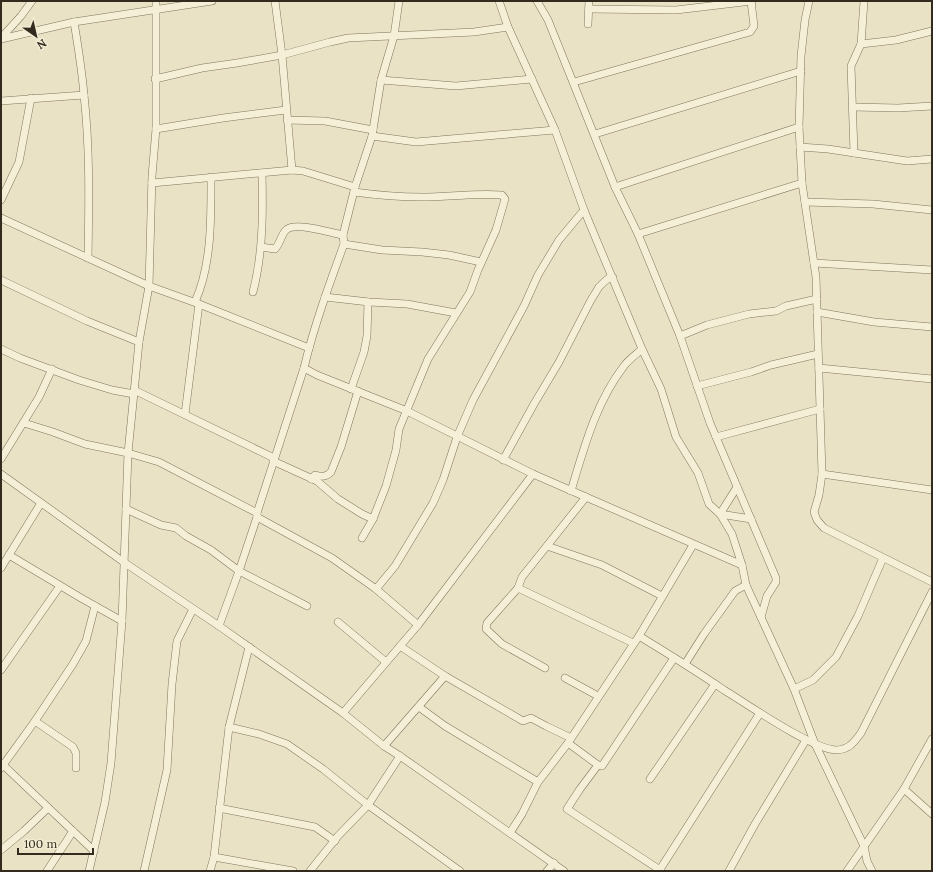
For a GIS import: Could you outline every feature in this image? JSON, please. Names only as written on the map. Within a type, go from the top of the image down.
[{"type":"street","points":[[1,39],[32,1]]},
{"type":"street","points":[[89,871],[105,802],[111,763],[122,621],[128,452],[138,342],[149,286],[152,183],[156,130],[156,1]]},
{"type":"street","points":[[1,39],[74,22],[212,1]]},
{"type":"street","points":[[275,1],[282,55],[292,170]]},
{"type":"street","points":[[219,626],[239,571],[304,368],[325,297],[344,244],[343,235],[372,133],[381,80],[394,36],[399,1]]},
{"type":"street","points":[[499,1],[508,27],[555,130],[584,210],[642,349],[661,389],[676,437],[698,473],[708,504],[720,514],[732,534],[742,565],[746,585],[794,689],[815,744],[864,846],[867,861],[872,871]]},
{"type":"street","points":[[537,1],[548,20],[615,186],[638,234],[680,336],[716,437],[776,578],[776,582],[767,596],[761,616]]},
{"type":"street","points":[[588,24],[589,1]]},
{"type":"street","points":[[574,82],[750,32],[754,26],[752,1],[676,10],[588,9]]},
{"type":"street","points":[[809,1],[805,20],[801,56],[799,127],[802,183],[814,263],[817,312],[822,474],[819,495],[814,512],[817,520],[824,528],[932,582]]},
{"type":"street","points":[[854,153],[851,66],[861,44],[864,1]]},
{"type":"street","points":[[74,22],[84,95],[88,139],[90,201],[88,258]]},
{"type":"street","points":[[155,79],[202,68],[282,55],[348,38],[474,32],[508,27]]},
{"type":"street","points":[[861,44],[896,40],[932,31]]},
{"type":"street","points":[[595,134],[801,72]]},
{"type":"street","points":[[381,80],[456,86],[532,79]]},
{"type":"street","points":[[1,101],[84,95]]},
{"type":"street","points":[[1,200],[19,162],[31,98]]},
{"type":"street","points":[[853,106],[898,108],[932,106]]},
{"type":"street","points":[[156,130],[223,118],[286,110]]},
{"type":"street","points":[[287,120],[325,121],[416,142],[555,130]]},
{"type":"street","points":[[615,186],[799,127]]},
{"type":"street","points":[[800,148],[854,153],[907,161],[932,159]]},
{"type":"street","points":[[152,183],[292,170],[303,171],[373,195],[423,197],[471,195],[482,193],[504,196],[505,199],[496,230],[481,262],[470,292],[428,359],[399,429],[396,450],[386,486],[373,519],[362,538]]},
{"type":"street","points":[[253,292],[258,272],[261,247],[262,173]]},
{"type":"street","points":[[185,414],[197,303],[201,290],[209,244],[211,177]]},
{"type":"street","points":[[638,234],[802,183]]},
{"type":"street","points":[[805,202],[873,204],[932,210]]},
{"type":"street","points":[[376,589],[395,566],[433,503],[443,480],[457,437],[473,400],[524,306],[538,275],[559,240],[584,210]]},
{"type":"street","points":[[1,218],[149,286],[197,303],[309,348]]},
{"type":"street","points":[[261,247],[275,249],[284,231],[288,228],[294,227],[306,227],[343,235]]},
{"type":"street","points":[[344,244],[382,250],[429,252],[481,262]]},
{"type":"street","points":[[814,263],[932,270]]},
{"type":"street","points":[[503,460],[559,362],[591,300],[604,282],[610,278],[613,278]]},
{"type":"street","points":[[1,280],[87,321],[138,342]]},
{"type":"street","points":[[325,297],[368,302],[407,304],[456,313]]},
{"type":"street","points":[[680,336],[707,325],[749,314],[776,311],[786,306],[816,299]]},
{"type":"street","points":[[311,478],[315,475],[322,477],[331,472],[341,447],[367,336],[368,302]]},
{"type":"street","points":[[817,312],[874,322],[932,327]]},
{"type":"street","points":[[1,349],[20,358],[79,380],[112,390],[134,392],[185,414],[317,481],[338,500],[373,519]]},
{"type":"street","points":[[571,491],[589,432],[603,399],[625,364],[642,349]]},
{"type":"street","points":[[697,386],[751,372],[771,365],[818,354]]},
{"type":"street","points":[[304,368],[407,411],[533,474],[742,565]]},
{"type":"street","points":[[819,368],[932,379]]},
{"type":"street","points":[[1,459],[39,397],[52,369]]},
{"type":"street","points":[[716,437],[820,409]]},
{"type":"street","points":[[24,423],[85,444],[128,452],[159,462],[257,515],[332,558],[376,589],[418,625]]},
{"type":"street","points":[[1,474],[125,563],[219,626],[343,713],[384,746],[564,871]]},
{"type":"street","points":[[343,713],[418,625],[533,474]]},
{"type":"street","points":[[822,474],[932,490]]},
{"type":"street","points":[[720,514],[737,487]]},
{"type":"street","points":[[545,668],[502,644],[486,629],[487,623],[518,588],[522,577],[586,497]]},
{"type":"street","points":[[1,568],[41,503]]},
{"type":"street","points":[[126,510],[161,525],[176,528],[186,536],[211,550],[239,571],[307,606]]},
{"type":"street","points":[[720,514],[751,519]]},
{"type":"street","points":[[510,833],[522,814],[538,782],[569,740],[633,642],[639,636],[693,544]]},
{"type":"street","points":[[547,546],[602,565],[662,596]]},
{"type":"street","points":[[9,555],[122,621]]},
{"type":"street","points":[[794,689],[813,680],[836,657],[858,616],[883,558]]},
{"type":"street","points":[[685,664],[704,634],[735,591],[746,585]]},
{"type":"street","points":[[1,670],[60,586]]},
{"type":"street","points":[[518,588],[633,642]]},
{"type":"street","points":[[639,636],[760,713],[806,740],[837,750],[852,745],[861,733],[932,592]]},
{"type":"street","points":[[94,851],[2,765],[35,721],[73,664],[86,641],[96,606]]},
{"type":"street","points":[[144,871],[154,833],[167,770],[172,684],[178,641],[193,609]]},
{"type":"street","points":[[338,622],[386,662]]},
{"type":"street","points":[[400,646],[445,676],[523,720],[531,718],[546,726],[569,740],[598,765],[602,766],[674,658]]},
{"type":"street","points":[[210,871],[214,857],[229,727],[249,648]]},
{"type":"street","points":[[384,746],[445,676]]},
{"type":"street","points":[[565,678],[598,696]]},
{"type":"street","points":[[650,779],[715,684]]},
{"type":"street","points":[[419,707],[445,726],[538,782]]},
{"type":"street","points":[[598,765],[576,795],[568,807],[568,810],[659,871],[760,713]]},
{"type":"street","points":[[35,721],[73,746],[76,753],[76,768]]},
{"type":"street","points":[[229,727],[259,734],[287,744],[323,769],[368,806],[460,871]]},
{"type":"street","points":[[847,871],[904,789],[932,739]]},
{"type":"street","points":[[729,871],[755,824],[806,740]]},
{"type":"street","points":[[310,871],[335,841],[368,806],[400,756]]},
{"type":"street","points":[[904,789],[932,814]]},
{"type":"street","points":[[1,850],[48,808]]},
{"type":"street","points":[[219,808],[315,827],[335,841]]},
{"type":"street","points":[[47,871],[73,831]]},
{"type":"street","points":[[214,857],[293,871]]},
{"type":"street","points":[[547,871],[554,863]]}]
